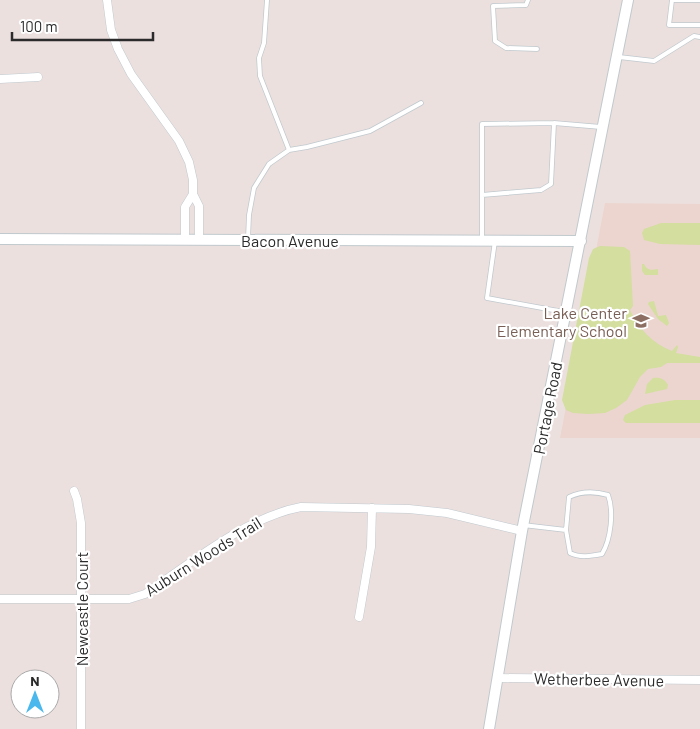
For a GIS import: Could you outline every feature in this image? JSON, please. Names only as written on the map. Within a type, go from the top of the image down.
[{"type":"street","points":[[107,0],[111,30],[118,49],[131,74],[179,141],[189,162],[193,180],[193,194],[199,206],[199,240]]},
{"type":"street","name":"Portage Road","points":[[489,729],[523,528],[628,0]]},
{"type":"street","points":[[0,79],[38,77]]},
{"type":"street","points":[[185,240],[185,207],[193,194]]},
{"type":"street","name":"Bacon Avenue","points":[[0,239],[581,241]]},
{"type":"street","name":"Newcastle Court","points":[[74,491],[78,499],[81,523],[80,729]]},
{"type":"street","name":"Auburn Woods Trail","points":[[0,599],[130,599],[145,594],[255,522],[284,510],[301,507],[409,508],[447,513],[523,528]]},
{"type":"street","points":[[359,617],[371,547],[372,508]]},
{"type":"street","name":"Wetherbee Avenue","points":[[497,678],[700,680]]},
{"type":"lane","points":[[267,0],[264,43],[259,58],[260,76],[289,150]]},
{"type":"lane","points":[[528,0],[526,5],[493,6],[495,41],[506,48],[536,49]]},
{"type":"lane","points":[[700,0],[672,0],[669,25],[700,25]]},
{"type":"lane","points":[[617,56],[654,62],[694,36],[700,38]]},
{"type":"lane","points":[[248,240],[249,215],[254,188],[269,164],[289,150],[370,131],[421,103]]},
{"type":"lane","points":[[482,241],[482,124],[554,123],[603,127]]},
{"type":"lane","points":[[482,195],[541,190],[551,184],[554,123]]},
{"type":"lane","points":[[495,241],[487,298],[566,312]]},
{"type":"lane","points":[[590,492],[608,495],[612,515],[606,549],[602,554],[583,557],[570,553],[566,530],[569,497],[577,493],[590,492]]},
{"type":"lane","points":[[523,528],[566,530]]},
{"type":"shaded area","name":"Lake Center Elementary School","points":[[605,203],[700,204],[700,438],[560,438]]},
{"type":"green space","points":[[661,223],[700,223],[700,245],[660,244],[644,240],[642,233],[644,229]]},
{"type":"green space","points":[[600,246],[624,247],[630,251],[633,306],[630,310],[642,329],[652,340],[665,348],[672,351],[677,345],[676,353],[700,357],[700,363],[667,363],[661,367],[648,369],[640,377],[627,400],[616,408],[605,413],[573,413],[566,410],[562,400],[589,258],[593,249]]},
{"type":"green space","points":[[642,264],[650,270],[658,269],[658,275],[645,275],[642,271]]},
{"type":"green space","points":[[654,301],[658,316],[666,315],[669,323],[667,326],[658,319],[648,304]]},
{"type":"green space","points":[[653,378],[664,380],[668,385],[667,389],[645,394],[647,384]]},
{"type":"green space","points":[[675,400],[700,400],[700,423],[626,423],[623,420],[625,415],[645,405]]},
{"type":"place","name":"Lake Center Elementary School","points":[[641,321]]}]
